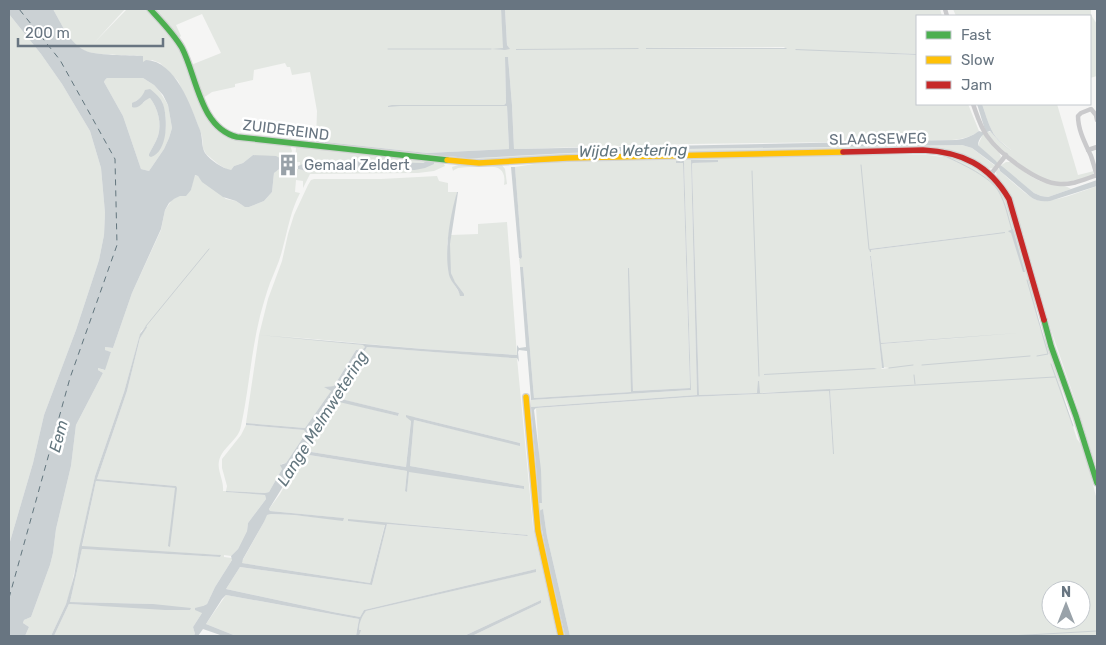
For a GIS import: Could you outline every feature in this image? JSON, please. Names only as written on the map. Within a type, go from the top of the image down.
[{"type":"street","name":"ZUIDEREIND","points":[[150,9],[180,44],[209,116],[216,126],[224,132],[237,137],[435,159]]},
{"type":"street","points":[[973,105],[986,135],[1006,155],[1034,176],[1049,182],[1066,184],[1097,176],[1078,122],[1078,116],[1091,109],[1096,115],[1097,120]]},
{"type":"street","points":[[1088,150],[1097,147]]},
{"type":"street","name":"SLAAGSEWEG","points":[[435,159],[490,163],[567,158],[934,150],[959,155],[991,174],[1002,186],[1011,204],[1051,346],[1097,483]]},
{"type":"street","points":[[991,174],[1006,155]]},
{"type":"street","points":[[526,397],[538,531],[561,636]]},
{"type":"shaded area","points":[[53,9],[125,9],[94,43],[127,9],[148,9],[181,49],[209,121],[215,128],[223,134],[290,145],[292,151],[289,160],[253,155],[243,163],[234,166],[231,170],[218,164],[206,154],[203,148],[202,136],[178,81],[160,63],[152,60],[142,63],[143,56],[103,54],[83,50],[69,37]]},
{"type":"shaded area","points":[[153,9],[501,9],[504,48],[499,50],[509,48],[507,45],[505,9],[940,9],[942,15],[916,15],[916,54],[825,51],[916,55],[916,105],[968,105],[979,131],[961,139],[941,141],[690,144],[514,149],[508,57],[505,57],[506,103],[504,105],[403,105],[507,106],[509,149],[427,153],[316,141],[317,111],[310,72],[292,75],[290,67],[287,67],[285,63],[254,70],[253,80],[235,84],[235,87],[212,92],[203,98],[191,65],[221,53],[202,14],[176,25],[181,36],[179,38]],"holes":[[[784,47],[786,49],[646,48]]]},
{"type":"shaded area","points":[[953,9],[1091,9],[1091,15],[956,15]]},
{"type":"shaded area","points":[[9,14],[62,84],[90,131],[101,168],[105,213],[104,235],[99,260],[76,330],[44,415],[33,463],[9,545]]},
{"type":"shaded area","points":[[1091,15],[1097,24],[1097,76],[1091,78]]},
{"type":"shaded area","points":[[107,78],[143,78],[154,85],[168,105],[172,128],[164,149],[149,171],[141,169],[123,116],[104,82]],"holes":[[[143,96],[162,101],[166,119],[165,135],[161,147],[149,154],[159,131],[157,111],[150,98],[143,103],[132,104]]]},
{"type":"shaded area","points":[[982,105],[1057,105],[1078,175],[1094,171],[1093,175],[1078,180],[1057,182],[1047,180],[1032,173],[1006,153],[991,138],[986,132],[991,132],[999,141],[1011,150],[998,139],[988,122]]},
{"type":"shaded area","points":[[983,134],[999,152],[1001,157],[997,164],[978,145]]},
{"type":"shaded area","points":[[962,145],[972,148],[995,165],[992,168],[986,168],[950,151],[484,161],[442,157],[478,158],[684,149]]},
{"type":"shaded area","points":[[297,146],[428,160],[423,163],[338,162],[309,163],[300,166],[300,162],[295,160]]},
{"type":"shaded area","points":[[946,154],[959,157],[993,178],[1006,197],[1031,284],[1040,328],[1052,355],[1077,439],[1083,447],[1097,500],[1097,636],[570,636],[547,536],[543,510],[539,511],[539,503],[542,502],[536,408],[690,397],[829,391],[833,454],[830,390],[759,393],[758,381],[758,393],[699,395],[692,164],[718,160],[691,160],[697,395],[531,407],[531,400],[691,390],[684,161],[676,163],[683,163],[690,388],[633,391],[628,268],[632,392],[534,398],[523,267],[520,267],[519,259],[522,258],[515,167],[566,161],[928,155],[943,157]],"holes":[[[1005,232],[871,250],[869,249]],[[871,256],[881,343],[959,338],[881,344],[883,367],[889,368],[881,369]]]},
{"type":"shaded area","points":[[434,161],[443,162],[445,166],[434,171],[418,173],[310,174],[303,188],[303,181],[296,180],[295,192],[300,193],[260,316],[240,431],[223,452],[219,461],[223,491],[265,495],[266,499],[248,523],[247,531],[238,549],[231,556],[224,555],[224,557],[232,558],[232,560],[207,604],[203,606],[202,613],[193,627],[195,634],[193,636],[54,636],[69,604],[99,606],[153,604],[70,602],[82,549],[220,557],[220,555],[82,547],[96,481],[176,488],[176,486],[97,479],[127,391],[140,338],[146,327],[141,331],[124,392],[95,476],[66,604],[51,636],[25,636],[29,627],[23,623],[24,620],[31,617],[53,553],[56,529],[71,466],[76,425],[103,373],[98,368],[104,370],[111,352],[104,350],[105,347],[113,348],[132,293],[161,230],[165,210],[172,200],[191,190],[194,175],[198,176],[226,199],[249,207],[264,201],[272,192],[274,173],[281,169],[306,171],[329,169],[415,170]]},
{"type":"shaded area","points":[[1006,162],[1011,162],[1039,180],[1071,189],[1048,197],[1041,196],[1034,193],[1000,166]]},
{"type":"shaded area","points":[[461,164],[501,164],[505,169],[507,184],[504,185],[503,173],[498,168],[458,168],[453,171],[452,167]]},
{"type":"shaded area","points":[[998,168],[1024,192],[1037,200],[1059,199],[1097,186],[1097,470],[1051,330],[1023,233],[997,177],[996,172]]},
{"type":"shaded area","points":[[437,176],[439,181],[448,183],[448,192],[457,192],[447,244],[449,274],[460,294],[464,296],[453,279],[450,269],[449,251],[451,235],[478,234],[478,224],[507,222],[517,355],[423,349],[280,336],[364,345],[365,347],[356,350],[334,386],[325,387],[331,391],[305,428],[246,423],[259,335],[268,299],[282,261],[294,215],[311,180]]},
{"type":"shaded area","points":[[367,347],[517,358],[533,527],[557,636],[472,636],[541,603],[541,600],[464,636],[359,636],[360,622],[366,611],[535,572],[536,569],[364,610],[360,617],[226,589],[240,567],[372,585],[387,524],[527,536],[405,524],[348,521],[385,524],[370,583],[241,563],[266,515],[294,515],[343,520],[343,518],[270,511],[269,509],[303,454],[407,471],[405,491],[407,491],[409,471],[523,489],[524,486],[410,466],[414,420],[520,445],[520,443],[414,417],[411,420],[406,467],[305,451],[335,400],[398,416],[399,413],[336,398]]},
{"type":"shaded area","points":[[246,425],[305,430],[306,433],[286,463],[281,464],[282,469],[269,492],[226,491],[227,486],[222,468],[222,459],[241,435]]},
{"type":"shaded area","points":[[226,595],[359,619],[356,636],[236,636],[206,624]]},
{"type":"water","name":"Eem","points":[[9,9],[53,9],[70,37],[84,50],[104,54],[143,56],[143,62],[146,60],[157,62],[166,68],[187,98],[200,130],[205,153],[220,166],[231,170],[234,166],[243,163],[253,155],[276,156],[284,160],[284,165],[274,173],[272,192],[264,201],[245,207],[236,201],[223,197],[195,175],[191,190],[186,196],[174,199],[165,210],[161,229],[132,293],[113,348],[105,347],[105,350],[111,352],[105,370],[98,368],[103,373],[76,425],[71,466],[56,529],[53,553],[31,617],[24,620],[23,623],[29,627],[25,636],[9,636],[9,545],[33,463],[44,415],[76,330],[99,260],[104,235],[105,213],[101,168],[90,131],[62,84],[9,14]],"holes":[[[107,78],[143,78],[154,85],[163,95],[168,105],[172,128],[164,149],[149,171],[141,169],[123,116],[104,82]]]},
{"type":"water","points":[[501,9],[505,9],[507,45],[510,49],[491,49],[503,48]]},
{"type":"water","points":[[646,48],[786,49],[646,49]]},
{"type":"water","points":[[516,49],[638,49],[516,50]]},
{"type":"water","points":[[796,49],[916,55],[795,50]]},
{"type":"water","name":"Wijde Wetering","points":[[505,57],[508,57],[514,149],[956,140],[985,130],[977,105],[982,105],[988,121],[999,141],[990,131],[982,136],[978,145],[1034,193],[1048,197],[1097,180],[1097,186],[1050,201],[1036,200],[1000,171],[999,168],[972,148],[962,145],[684,149],[478,158],[449,156],[434,161],[434,164],[425,168],[415,170],[329,169],[306,171],[298,169],[298,166],[303,164],[356,161],[423,163],[436,156],[316,141],[427,153],[509,149],[507,106],[388,107],[392,105],[504,105],[506,103]]},
{"type":"water","points":[[150,89],[162,102],[166,117],[164,142],[157,154],[151,157],[149,154],[159,131],[157,111],[150,98],[135,108],[132,107],[132,103],[140,98],[145,90]]},
{"type":"water","points":[[691,160],[718,160],[718,162],[692,164],[699,395],[757,393],[758,381],[760,393],[830,389],[834,454],[829,391],[690,397],[536,408],[534,410],[541,470],[542,503],[539,503],[531,407],[697,395]]},
{"type":"water","name":"Lange Melmwetering","points":[[676,161],[684,161],[691,390],[531,400],[527,351],[519,350],[519,362],[517,358],[367,347],[337,398],[399,413],[398,416],[335,401],[305,451],[406,467],[411,421],[406,415],[520,443],[520,446],[414,420],[410,466],[524,486],[524,489],[409,472],[407,492],[405,491],[407,471],[303,454],[269,509],[270,511],[344,518],[343,521],[294,515],[267,515],[242,563],[370,583],[385,525],[348,521],[348,519],[528,535],[387,524],[372,585],[240,567],[226,589],[360,617],[364,610],[536,569],[536,572],[366,611],[360,622],[359,630],[361,630],[359,636],[356,636],[359,619],[226,595],[206,624],[236,636],[223,636],[203,629],[198,636],[193,636],[195,634],[193,627],[202,613],[195,610],[195,608],[207,604],[232,560],[231,556],[238,549],[247,531],[248,523],[266,499],[265,495],[226,491],[269,492],[282,469],[280,465],[286,463],[306,433],[304,430],[246,425],[246,423],[305,428],[331,391],[324,387],[334,386],[356,350],[365,347],[363,345],[259,335],[517,355],[517,345],[519,348],[526,347],[520,267],[523,267],[534,398],[631,392],[629,268],[633,391],[690,388],[683,163],[676,163]]},
{"type":"water","points":[[511,167],[515,167],[521,259],[519,258]]},
{"type":"water","points":[[457,192],[450,244],[451,273],[464,296],[460,296],[451,281],[447,255],[448,233]]},
{"type":"water","points":[[1013,229],[1025,272],[1023,272],[1011,233],[1008,231]]},
{"type":"water","points":[[1005,232],[871,250],[871,252],[869,249]]},
{"type":"water","points":[[870,256],[881,343],[1032,332],[881,344],[884,368],[882,368]]},
{"type":"water","points":[[146,326],[140,338],[127,391],[97,479],[176,486],[170,547],[168,546],[175,488],[96,481],[82,546],[221,555],[220,557],[82,549],[70,602],[153,604],[191,608],[190,610],[165,610],[69,604],[54,636],[51,636],[66,604],[74,576],[95,476],[124,392],[140,334]]},
{"type":"water","points":[[877,369],[764,375],[764,374]]},
{"type":"water","points":[[543,509],[547,536],[570,636],[565,636],[547,558],[539,511]]},
{"type":"water","points":[[541,600],[541,603],[472,636],[464,636]]},
{"type":"waterway","points":[[388,49],[491,49]]},
{"type":"waterway","points":[[947,157],[976,172],[995,186],[1003,201],[1012,230]]},
{"type":"waterway","points":[[861,165],[869,249]]},
{"type":"waterway","points":[[752,171],[759,376]]},
{"type":"waterway","points":[[146,326],[209,249]]},
{"type":"waterway","points":[[1027,280],[1048,354],[1037,356]]},
{"type":"waterway","points":[[922,365],[1030,356]]},
{"type":"waterway","points":[[1051,364],[1073,426]]},
{"type":"waterway","points":[[889,368],[913,365]]},
{"type":"waterway","points":[[914,375],[915,384]]},
{"type":"waterway","points":[[830,390],[1055,377]]},
{"type":"waterway","points":[[1010,636],[1097,631]]},
{"type":"ferry route","points":[[9,598],[70,378],[117,245],[115,159],[60,60],[19,9]]},
{"type":"traffic: fast","points":[[150,9],[182,48],[207,113],[225,132],[237,137],[447,160]]},
{"type":"traffic: fast","points":[[1044,320],[1097,483]]},
{"type":"traffic: slow","points":[[447,160],[479,163],[567,158],[843,152]]},
{"type":"traffic: slow","points":[[526,397],[538,531],[561,636]]},
{"type":"traffic: jam","points":[[843,152],[937,151],[962,157],[973,162],[993,177],[1009,199],[1044,320]]},
{"type":"place","name":"Gemaal Zeldert","points":[[288,165]]}]
